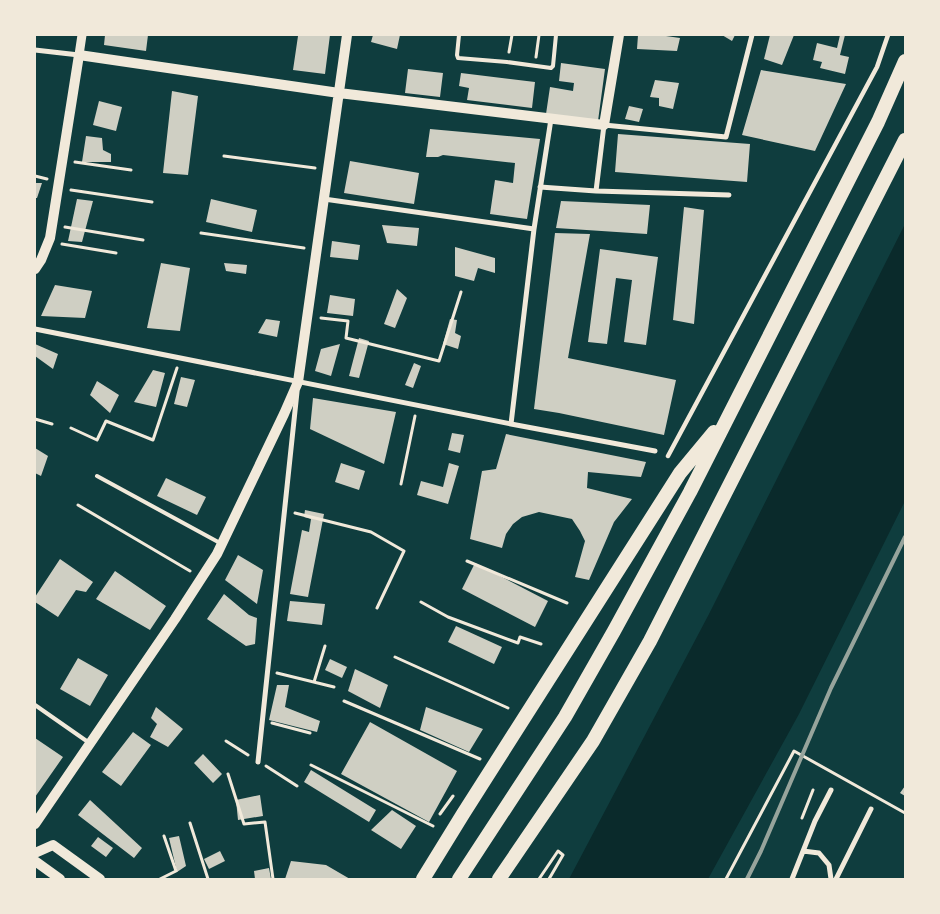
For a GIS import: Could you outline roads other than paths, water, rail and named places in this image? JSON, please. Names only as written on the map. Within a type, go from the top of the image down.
[{"type":"highway","points":[[459,879],[565,717],[690,492],[878,122],[905,61]]},
{"type":"highway","points":[[499,879],[593,741],[650,641],[905,140]]},
{"type":"highway","points":[[423,879],[680,473],[730,412]]},
{"type":"main road","points":[[35,824],[175,619],[222,543],[298,382],[347,35]]},
{"type":"main road","points":[[35,269],[50,238],[79,55],[339,93],[604,125],[619,35]]},
{"type":"main road","points":[[35,853],[53,845],[100,879]]},
{"type":"main road","points":[[35,860],[60,879]]},
{"type":"street","points":[[35,50],[79,55],[82,35]]},
{"type":"street","points":[[596,191],[604,125],[726,137],[752,35]]},
{"type":"street","points":[[668,456],[877,67],[888,35]]},
{"type":"street","points":[[511,424],[534,229],[551,119]]},
{"type":"street","points":[[540,187],[596,191],[729,195]]},
{"type":"street","points":[[324,199],[534,229]]},
{"type":"street","points":[[35,329],[417,406],[655,451]]},
{"type":"street","points":[[258,762],[298,382]]},
{"type":"street","points":[[792,879],[816,820],[831,790]]},
{"type":"street","points":[[836,879],[871,809]]},
{"type":"street","points":[[803,851],[819,853],[828,865],[831,879]]},
{"type":"lane","points":[[459,35],[456,55],[458,58],[551,68],[554,66],[556,35]]},
{"type":"lane","points":[[97,476],[222,543]]},
{"type":"lane","points":[[35,705],[90,744]]},
{"type":"lane","points":[[506,879],[516,854]]},
{"type":"water","points":[[905,224],[905,501],[799,714],[708,879],[569,879],[709,614]]},
{"type":"railway","points":[[747,879],[761,851],[831,688],[905,537]]}]
